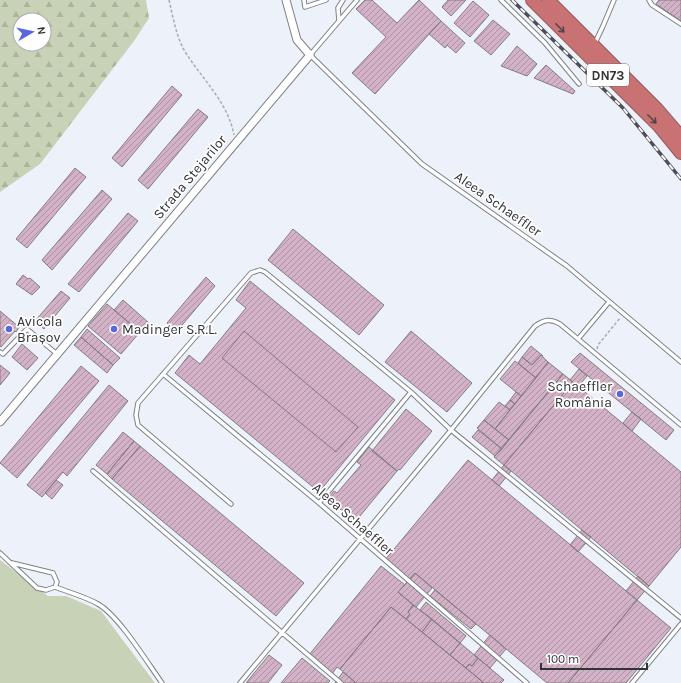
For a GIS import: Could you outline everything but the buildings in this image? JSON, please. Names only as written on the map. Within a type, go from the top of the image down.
[{"type":"highway","name":"DN73","points":[[532,0],[659,126],[681,153]]},
{"type":"highway","name":"DN73","points":[[548,0],[657,109],[681,137]]},
{"type":"street","points":[[286,0],[296,40],[310,55]]},
{"type":"street","name":"Strada Stejarilor","points":[[0,422],[310,55]]},
{"type":"lane","points":[[304,0],[305,7],[326,0]]},
{"type":"lane","points":[[310,55],[357,0]]},
{"type":"lane","points":[[501,0],[545,44],[579,84]]},
{"type":"lane","points":[[594,46],[614,0]]},
{"type":"lane","points":[[649,0],[652,4],[681,24]]},
{"type":"lane","points":[[339,21],[338,8],[341,1]]},
{"type":"lane","name":"Aleea Schaeffler","points":[[310,55],[422,164],[567,266],[681,362]]},
{"type":"lane","points":[[231,504],[138,425],[136,415],[138,403],[251,273],[260,270],[265,272],[411,392],[451,430],[681,618]]},
{"type":"lane","points":[[578,339],[609,302]]},
{"type":"lane","points":[[240,683],[451,430],[535,326],[544,320],[553,320],[560,324],[681,425]]},
{"type":"lane","points":[[0,352],[3,354],[27,329],[57,354]]},
{"type":"lane","name":"Aleea Schaeffler","points":[[163,374],[319,503],[527,683]]},
{"type":"lane","points":[[319,503],[411,392]]},
{"type":"lane","points":[[93,471],[341,683]]},
{"type":"lane","points":[[0,553],[36,588],[46,590],[55,587],[98,604],[114,618],[128,635],[162,683]]},
{"type":"lane","points":[[12,563],[53,573],[57,582],[55,587]]},
{"type":"lane","points":[[632,683],[681,624]]},
{"type":"lane","points":[[635,679],[640,683]]},
{"type":"path","points":[[169,0],[179,40],[185,52],[216,94],[232,124],[235,143]]},
{"type":"path","points":[[596,354],[598,346],[624,314]]},
{"type":"green space","points":[[0,0],[146,0],[149,18],[134,41],[40,164],[0,192]]},
{"type":"green space","points":[[0,560],[48,596],[66,596],[101,611],[155,683],[0,683]]},
{"type":"railway","points":[[512,0],[623,108],[681,179]]},
{"type":"place","name":"Avicola Brașov","points":[[9,329]]},
{"type":"place","name":"Madinger S.R.L.","points":[[114,329]]},
{"type":"place","name":"Schaeffler România","points":[[620,394]]}]
